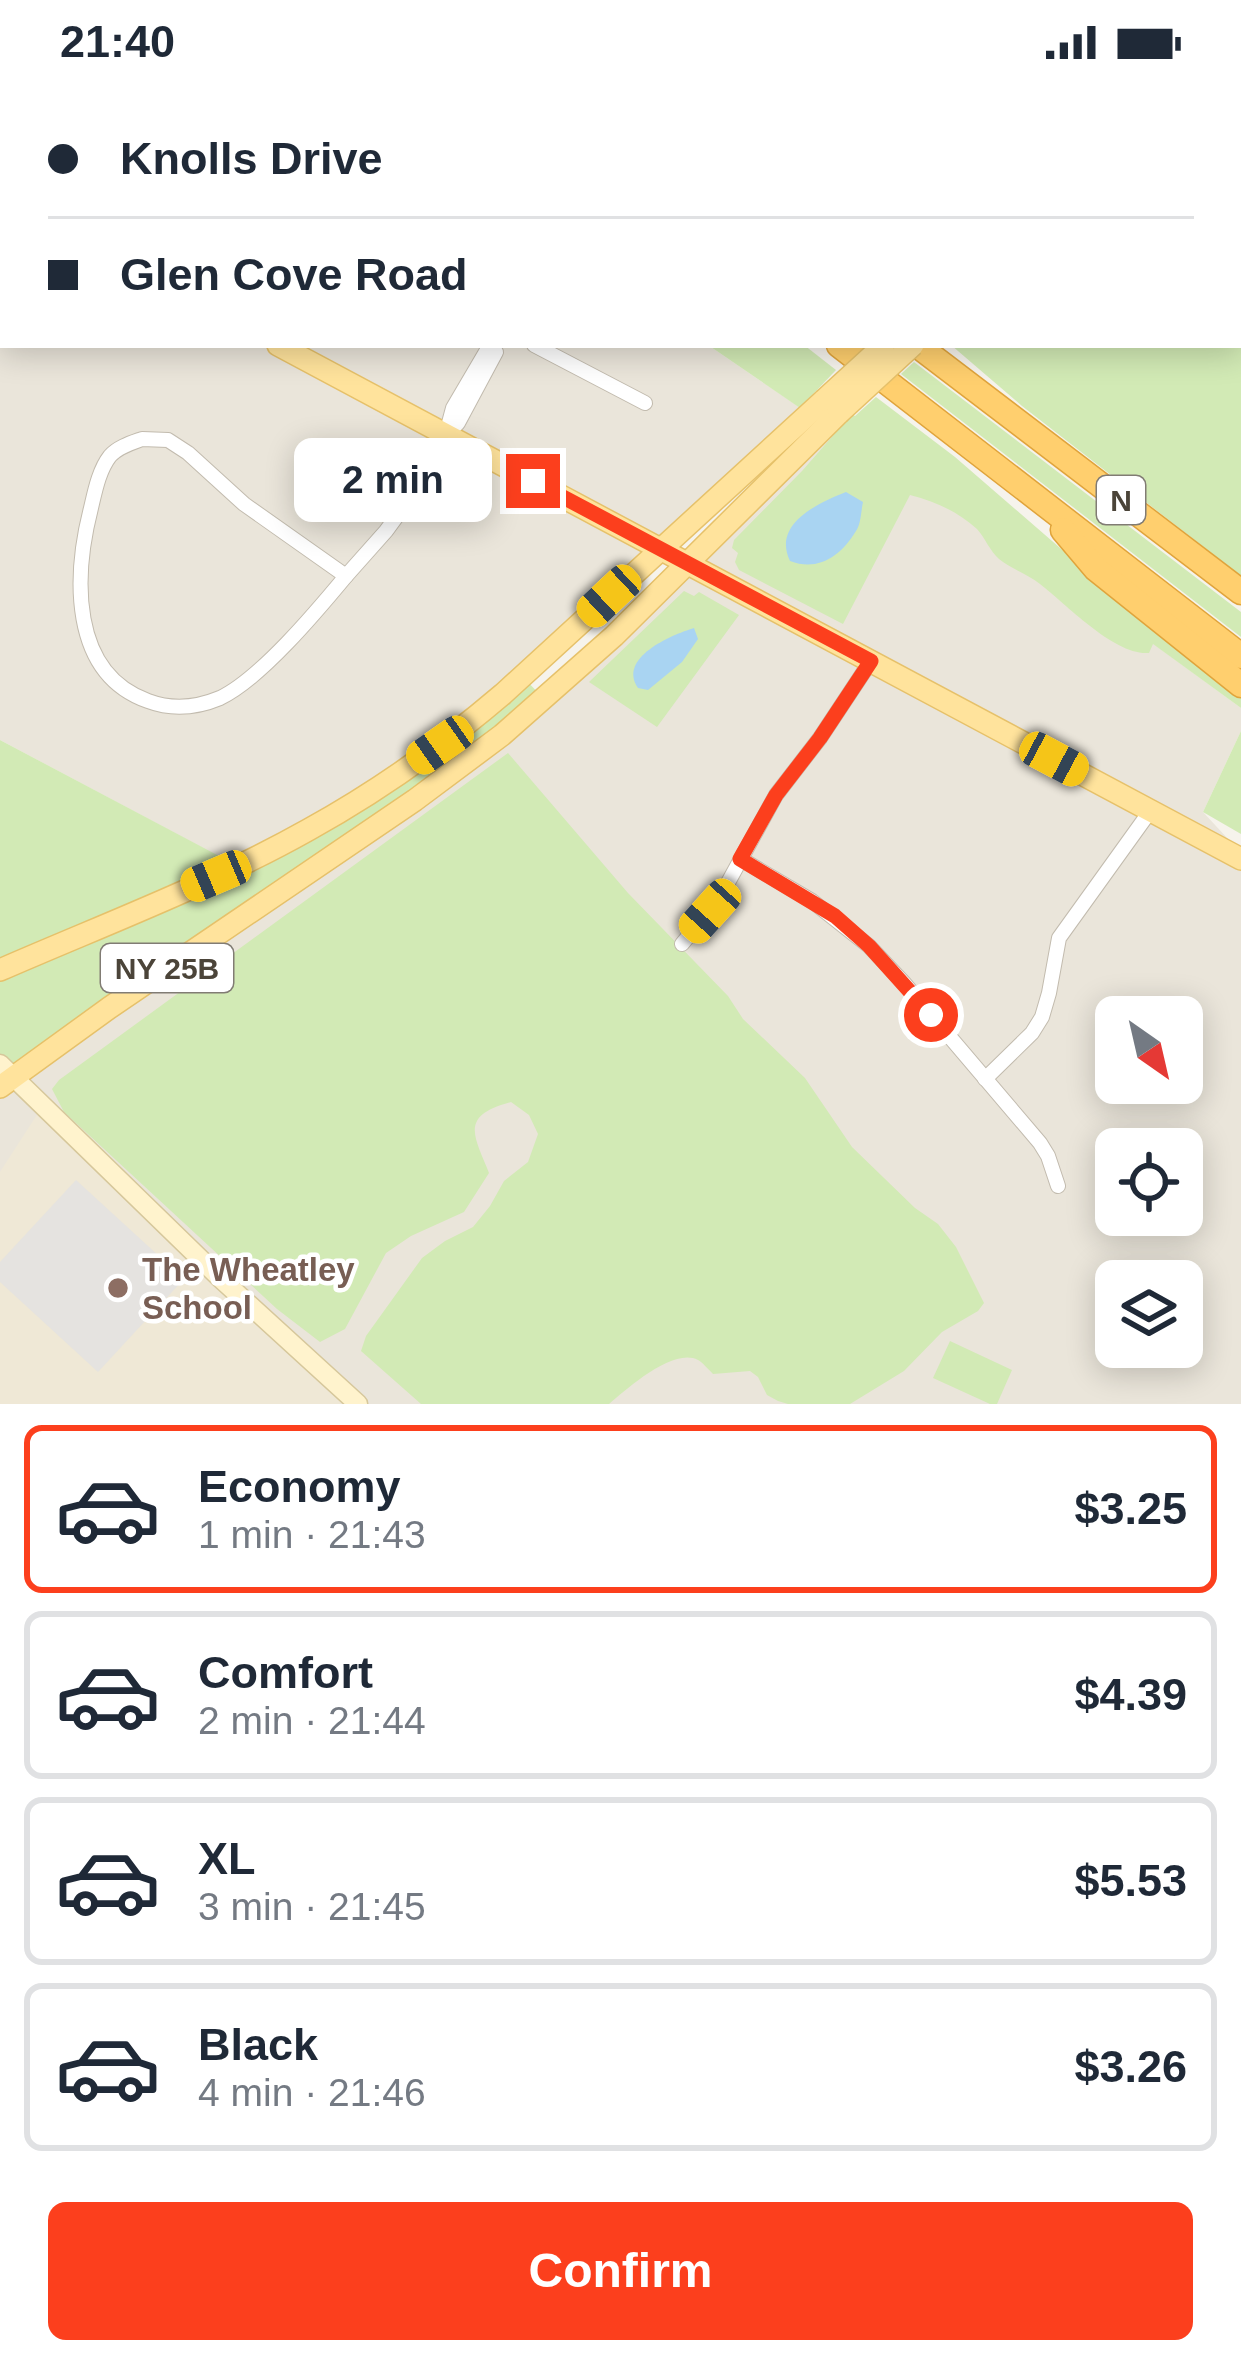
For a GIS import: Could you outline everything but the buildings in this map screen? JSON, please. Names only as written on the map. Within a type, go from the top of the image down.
[{"type":"highway","name":"N","points":[[843,348],[1241,656]]},
{"type":"highway","name":"N","points":[[919,348],[1241,592]]},
{"type":"highway","points":[[1035,496],[1096,569],[1241,685]]},
{"type":"main road","points":[[284,348],[1241,859]]},
{"type":"main road","name":"NY 25B","points":[[4,1076],[473,758],[567,680],[688,563],[881,348]]},
{"type":"main road","name":"NY 25B","points":[[0,970],[238,866],[375,790],[482,712],[661,548],[911,348]]},
{"type":"street","points":[[346,576],[244,505],[188,453],[168,440],[142,439],[111,456],[98,481],[81,555],[82,613],[90,644],[105,672],[137,698],[178,707],[224,696],[307,623],[386,531],[446,434],[458,423],[494,348]]},
{"type":"street","points":[[540,348],[645,403]]},
{"type":"street","points":[[682,944],[710,911],[776,795],[871,661]]},
{"type":"street","points":[[985,1079],[1032,1033],[1049,993],[1059,938],[1151,810]]},
{"type":"street","points":[[740,859],[812,901],[869,946],[1040,1143],[1058,1186]]},
{"type":"street","points":[[4,1076],[358,1404]]},
{"type":"shaded area","points":[[0,348],[712,348],[799,407],[824,400],[482,712],[237,866],[0,740]]},
{"type":"shaded area","points":[[839,413],[1241,708],[1241,731],[1203,812],[1241,853],[1241,1404],[0,1404],[0,1087],[502,735]]},
{"type":"shaded area","name":"The Wheatley School","points":[[42,1107],[359,1404],[0,1404],[0,1172]]},
{"type":"shaded area","points":[[76,1180],[184,1279],[98,1372],[0,1282],[0,1262]]},
{"type":"green space","points":[[712,348],[808,348],[836,370],[800,408]]},
{"type":"green space","points":[[954,348],[1241,348],[1241,576]]},
{"type":"green space","points":[[914,362],[1241,612],[1241,637],[901,374]]},
{"type":"green space","points":[[876,397],[955,457],[1142,619],[1241,697],[1241,708],[1153,644],[1149,653],[1136,652],[1106,638],[1035,580],[999,559],[969,523],[946,508],[910,495],[843,624],[739,570],[734,540],[852,414]]},
{"type":"green space","points":[[684,591],[694,596],[699,592],[739,615],[657,727],[589,682]]},
{"type":"green space","points":[[523,677],[545,700],[0,1087],[0,740],[238,866],[306,831]]},
{"type":"green space","points":[[1241,731],[1241,834],[1203,812]]},
{"type":"green space","points":[[508,753],[628,893],[728,996],[743,1019],[805,1078],[852,1147],[938,1224],[956,1247],[984,1303],[942,1332],[904,1371],[850,1404],[788,1404],[767,1395],[750,1371],[713,1374],[688,1358],[664,1364],[609,1404],[421,1404],[361,1351],[366,1336],[422,1258],[473,1227],[504,1181],[528,1162],[538,1134],[529,1115],[511,1102],[477,1121],[476,1138],[489,1173],[464,1212],[386,1253],[345,1329],[320,1342],[277,1309],[64,1112],[52,1089],[59,1080]]},
{"type":"green space","points":[[950,1341],[1012,1370],[997,1404],[933,1378]]},
{"type":"water","points":[[846,492],[863,502],[859,525],[850,540],[819,563],[790,561],[786,548],[792,526],[811,509]]},
{"type":"water","points":[[694,628],[698,639],[682,662],[648,690],[638,688],[633,677],[640,658],[661,642]]},
{"type":"place","name":"The Wheatley School","points":[[118,1288]]},
{"type":"route","points":[[533,481],[871,661],[776,795],[740,859],[835,916],[931,1015]]}]
